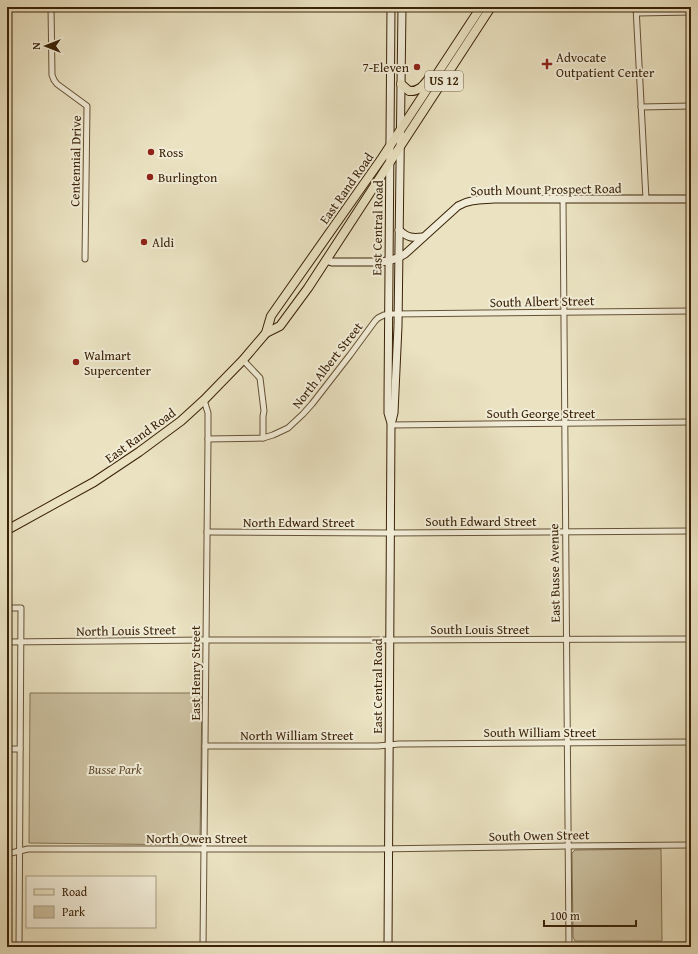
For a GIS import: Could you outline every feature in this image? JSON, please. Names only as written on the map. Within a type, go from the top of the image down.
[{"type":"main road","name":"East Central Road","points":[[388,947],[391,425],[394,412],[393,314],[388,262],[391,7]]},
{"type":"main road","name":"East Central Road","points":[[393,314],[399,258],[402,7]]},
{"type":"main road","name":"US 12","points":[[401,130],[481,7]]},
{"type":"main road","name":"US 12","points":[[401,146],[491,7]]},
{"type":"main road","points":[[401,84],[409,91],[413,92],[418,90],[451,53]]},
{"type":"main road","name":"East Rand Road","points":[[266,333],[271,316],[401,130]]},
{"type":"main road","name":"East Rand Road","points":[[7,530],[94,482],[139,452],[181,421],[237,368],[266,333],[280,326],[308,288],[401,146]]},
{"type":"main road","name":"South Mount Prospect Road","points":[[326,260],[332,262],[388,262],[399,258],[458,206],[464,202],[472,200],[691,199]]},
{"type":"main road","points":[[399,230],[405,236],[413,238],[423,237]]},
{"type":"street","name":"Centennial Drive","points":[[51,7],[52,75],[57,84],[87,106],[85,259]]},
{"type":"street","points":[[646,199],[636,10],[691,12]]},
{"type":"street","points":[[642,107],[691,106]]},
{"type":"street","name":"East Busse Avenue","points":[[563,199],[569,946]]},
{"type":"street","name":"South Albert Street","points":[[393,314],[691,311]]},
{"type":"street","name":"North Albert Street","points":[[208,439],[263,438],[284,430],[303,414],[345,362],[375,321],[381,316],[393,314]]},
{"type":"street","points":[[243,360],[260,378],[264,411],[263,438]]},
{"type":"street","name":"East Henry Street","points":[[204,400],[208,413],[204,947]]},
{"type":"street","name":"South George Street","points":[[391,425],[691,422]]},
{"type":"street","name":"South Edward Street","points":[[390,533],[691,531]]},
{"type":"street","name":"North Edward Street","points":[[207,532],[390,533]]},
{"type":"street","points":[[7,608],[21,608],[18,947]]},
{"type":"street","name":"South Louis Street","points":[[389,640],[691,639]]},
{"type":"street","name":"North Louis Street","points":[[7,642],[389,640]]},
{"type":"street","name":"South William Street","points":[[388,745],[691,742]]},
{"type":"street","name":"North William Street","points":[[206,746],[388,745]]},
{"type":"street","points":[[7,749],[20,749]]},
{"type":"street","name":"South Owen Street","points":[[388,849],[691,845]]},
{"type":"street","name":"North Owen Street","points":[[7,853],[28,849],[388,849]]},
{"type":"street","points":[[482,947],[691,945]]},
{"type":"green space","name":"Busse Park","points":[[30,693],[202,693],[200,842],[195,845],[29,843]]},
{"type":"green space","points":[[661,849],[662,941],[575,941],[573,937],[572,853],[575,850]]},
{"type":"place","name":"Advocate Outpatient Center","points":[[547,64]]},
{"type":"place","name":"7-Eleven","points":[[417,67]]},
{"type":"place","name":"Ross","points":[[151,152]]},
{"type":"place","name":"Burlington","points":[[150,177]]},
{"type":"place","name":"Aldi","points":[[144,242]]},
{"type":"place","name":"Walmart Supercenter","points":[[76,362]]}]
